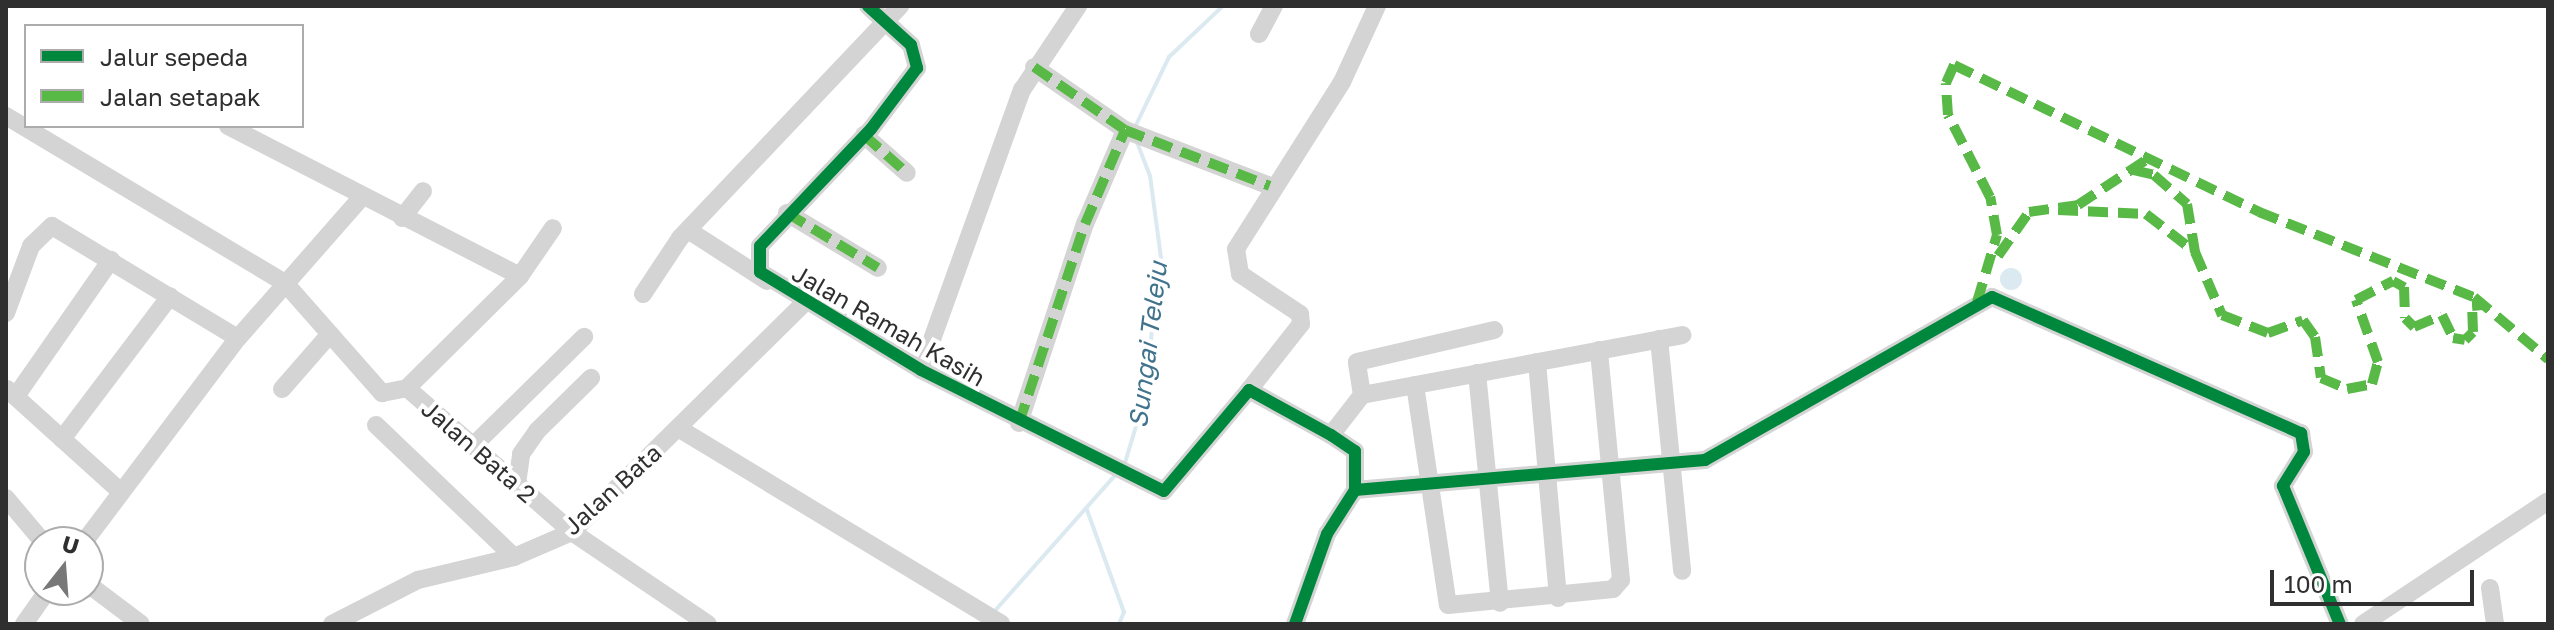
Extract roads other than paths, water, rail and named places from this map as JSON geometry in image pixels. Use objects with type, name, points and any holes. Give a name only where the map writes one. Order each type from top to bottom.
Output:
[{"type":"street","name":"Jalan Ramah Kasih","points":[[868,6],[893,12],[916,53],[917,68],[864,135],[787,213],[760,246],[767,281],[1019,423],[1137,481],[1170,491],[1249,390]]},
{"type":"street","points":[[921,370],[984,180],[1034,67],[1078,6]]},
{"type":"street","points":[[1259,34],[1274,6]]},
{"type":"street","points":[[1355,451],[1249,390],[1301,324],[1300,314],[1240,274],[1236,249],[1270,186],[1342,82],[1377,6]]},
{"type":"street","points":[[643,294],[651,273],[688,230],[893,12]]},
{"type":"street","points":[[1034,67],[1133,133],[1270,186]]},
{"type":"street","name":"Jalan Bata 2","points":[[6,116],[24,127]]},
{"type":"street","name":"Jalan Bata 2","points":[[26,128],[285,283],[382,393],[407,388],[572,532],[708,624]]},
{"type":"street","points":[[232,128],[361,198],[520,276]]},
{"type":"street","points":[[1019,423],[1085,224],[1133,133]]},
{"type":"street","points":[[864,135],[907,173]]},
{"type":"street","points":[[402,218],[423,191]]},
{"type":"street","points":[[96,526],[238,338],[361,198]]},
{"type":"street","points":[[787,213],[878,268]]},
{"type":"street","points":[[6,313],[45,227],[111,260],[238,338]]},
{"type":"street","points":[[407,388],[520,276],[553,228]]},
{"type":"street","points":[[688,230],[767,281]]},
{"type":"street","points":[[111,260],[11,392],[121,492]]},
{"type":"street","points":[[62,439],[170,296]]},
{"type":"street","points":[[1355,490],[1426,488],[1705,460],[1977,302],[2005,299],[2301,433],[2304,452],[2283,486],[2340,624]]},
{"type":"street","name":"Jalan Bata","points":[[332,624],[418,580],[514,557],[572,532],[804,303]]},
{"type":"street","points":[[1295,624],[1327,534],[1355,490],[1357,362],[1494,330]]},
{"type":"street","points":[[282,389],[303,356],[330,334]]},
{"type":"street","points":[[1331,435],[1357,402],[1415,385],[1682,335]]},
{"type":"street","points":[[473,446],[584,337]]},
{"type":"street","points":[[1659,339],[1682,571]]},
{"type":"street","points":[[1415,385],[1426,488],[1448,605],[1558,598],[1613,589],[1621,580],[1599,350]]},
{"type":"street","points":[[1537,362],[1558,598]]},
{"type":"street","points":[[1477,373],[1500,603]]},
{"type":"street","points":[[517,484],[521,454],[537,431],[591,378]]},
{"type":"street","points":[[376,425],[514,557]]},
{"type":"street","points":[[678,428],[1000,622]]},
{"type":"street","points":[[6,498],[30,526]]},
{"type":"street","points":[[2363,624],[2548,501]]},
{"type":"street","points":[[2490,588],[2495,624]]},
{"type":"street","points":[[104,596],[141,624]]},
{"type":"street","points":[[24,624],[37,606]]},
{"type":"waterway","name":"Sungai Teleju","points":[[1135,127],[1169,57],[1223,6]]},
{"type":"waterway","name":"Sungai Teleju","points":[[1124,466],[1143,403],[1161,258],[1150,176],[1136,139]]},
{"type":"waterway","name":"Sungai Teleju","points":[[992,614],[1118,472]]},
{"type":"waterway","name":"Sungai Teleju","points":[[1087,510],[1124,612],[1119,624]]}]
